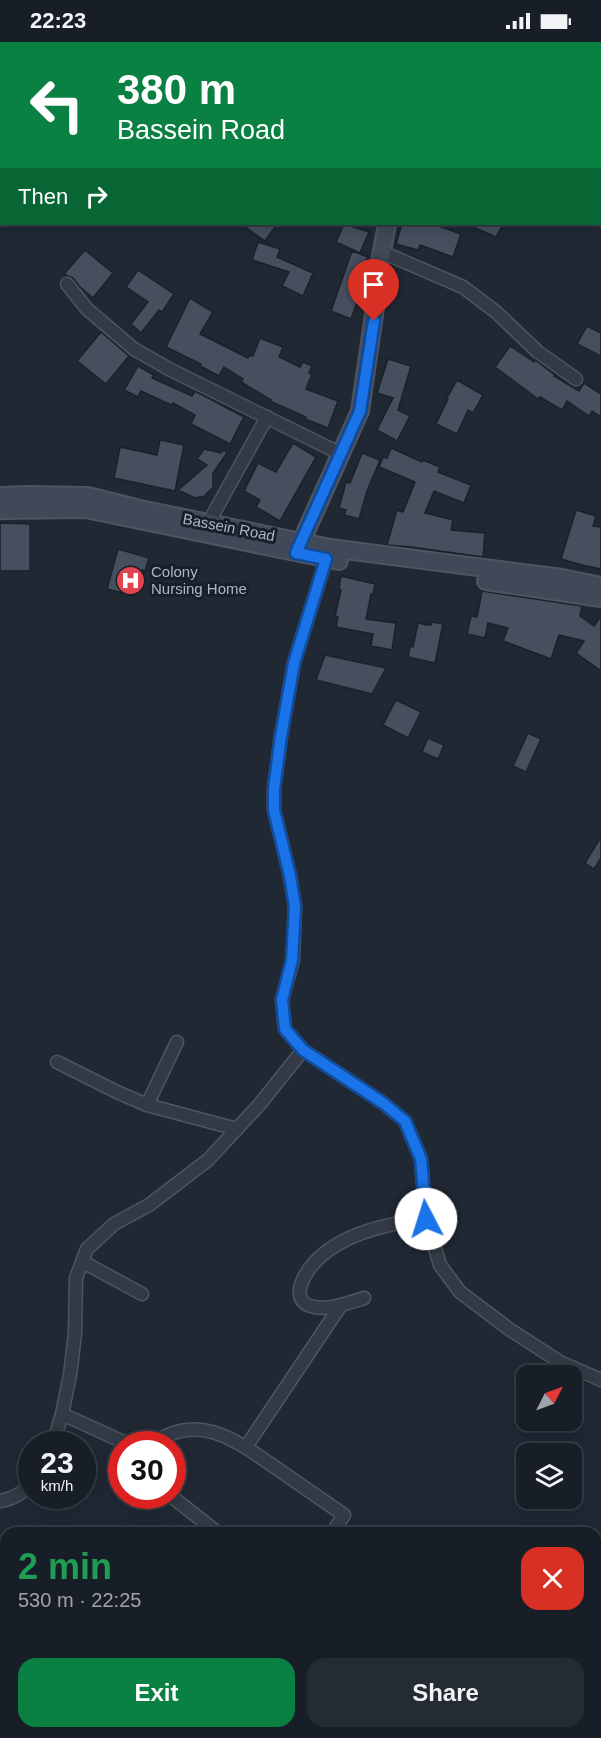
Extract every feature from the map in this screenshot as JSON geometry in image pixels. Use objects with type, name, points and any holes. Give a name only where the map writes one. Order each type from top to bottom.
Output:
[{"type":"main road","points":[[299,547],[360,411],[387,225]]},
{"type":"main road","name":"Bassein Road","points":[[0,496],[88,496],[205,528]]},
{"type":"main road","name":"Bassein Road","points":[[0,510],[86,509],[205,528],[328,554],[601,598]]},
{"type":"main road","name":"Bassein Road","points":[[328,554],[562,578],[601,586]]},
{"type":"street","points":[[382,252],[463,287],[496,312],[538,352],[576,379]]},
{"type":"street","points":[[67,284],[87,309],[134,349],[169,369],[341,454]]},
{"type":"street","points":[[205,528],[267,417]]},
{"type":"street","points":[[328,554],[294,663],[274,789],[274,810],[295,907],[292,960],[282,1000],[285,1029],[303,1050],[383,1103],[405,1121],[421,1159],[426,1219],[440,1265],[460,1292],[509,1329],[560,1362],[601,1380]]},
{"type":"street","points":[[147,1105],[177,1042]]},
{"type":"street","points":[[57,1431],[62,1414],[75,1334],[76,1278],[87,1249],[114,1224],[150,1205],[208,1160],[259,1105],[303,1050]]},
{"type":"street","points":[[57,1062],[147,1105],[237,1129]]},
{"type":"street","points":[[364,1298],[321,1308],[304,1301],[300,1294],[300,1286],[304,1274],[320,1256],[339,1243],[394,1222],[426,1219]]},
{"type":"street","points":[[83,1262],[142,1294]]},
{"type":"street","points":[[246,1447],[341,1305]]},
{"type":"street","points":[[62,1414],[108,1435]]},
{"type":"street","points":[[186,1431],[213,1432],[237,1441],[344,1515],[336,1527]]},
{"type":"street","points":[[0,1501],[18,1495]]},
{"type":"street","points":[[186,1508],[210,1527]]},
{"type":"building","points":[[242,225],[276,225],[265,241]]},
{"type":"building","points":[[344,225],[369,232],[360,253],[336,242]]},
{"type":"building","points":[[402,225],[436,225],[461,234],[453,257],[420,245],[418,250],[396,244]]},
{"type":"building","points":[[468,225],[502,225],[496,237]]},
{"type":"building","points":[[258,242],[280,249],[277,257],[313,273],[303,296],[282,286],[289,272],[252,260]]},
{"type":"building","points":[[85,250],[113,273],[93,298],[73,278],[64,274]]},
{"type":"building","points":[[352,251],[368,257],[355,292],[360,294],[351,319],[331,311]]},
{"type":"building","points":[[138,270],[174,294],[162,312],[159,310],[141,333],[131,324],[148,302],[126,287]]},
{"type":"building","points":[[190,298],[213,312],[200,334],[248,358],[250,355],[253,356],[260,338],[283,347],[279,357],[300,367],[303,362],[312,366],[309,373],[312,374],[306,389],[338,401],[328,428],[270,401],[241,382],[243,379],[224,367],[219,376],[200,366],[201,364],[166,347]]},
{"type":"building","points":[[587,326],[601,333],[601,356],[577,344]]},
{"type":"building","points":[[101,332],[129,356],[106,384],[77,361]]},
{"type":"building","points":[[510,346],[534,362],[535,360],[554,376],[579,391],[584,383],[601,394],[601,417],[592,411],[589,416],[567,401],[562,410],[540,397],[538,399],[495,367]]},
{"type":"building","points":[[388,359],[411,366],[398,410],[410,416],[397,441],[377,430],[393,398],[377,393]]},
{"type":"building","points":[[138,366],[154,375],[152,378],[192,396],[195,391],[244,417],[230,444],[191,424],[195,415],[173,403],[171,405],[141,391],[138,397],[124,390]]},
{"type":"building","points":[[457,380],[483,395],[473,413],[468,410],[457,434],[436,424]]},
{"type":"building","points":[[160,440],[184,445],[175,491],[114,478],[120,447],[157,455]]},
{"type":"building","points":[[293,443],[316,457],[280,521],[256,507],[260,500],[244,491],[258,463],[276,472]]},
{"type":"building","points":[[391,448],[422,462],[423,460],[440,467],[438,472],[471,485],[464,503],[434,491],[425,513],[453,520],[451,530],[485,533],[483,557],[387,545],[397,510],[403,512],[415,482],[379,467],[383,457],[387,458]]},
{"type":"building","points":[[204,449],[221,453],[224,450],[227,453],[213,473],[213,488],[205,496],[195,498],[178,490],[207,465],[197,459]]},
{"type":"building","points":[[362,453],[380,460],[367,491],[359,519],[344,515],[346,510],[339,508],[346,482],[350,483]]},
{"type":"building","points":[[576,510],[596,516],[593,526],[601,527],[601,569],[561,559]]},
{"type":"building","points":[[0,523],[30,524],[30,571],[0,571]]},
{"type":"building","points":[[118,549],[149,558],[145,571],[142,570],[135,596],[107,589]]},
{"type":"building","points":[[341,576],[375,584],[366,619],[396,623],[392,650],[371,646],[373,634],[336,627],[338,617],[335,616],[341,590],[339,589]]},
{"type":"building","points":[[482,591],[582,606],[580,616],[594,626],[601,616],[601,671],[576,653],[584,641],[559,635],[551,659],[503,641],[508,628],[488,623],[485,638],[467,634],[471,616],[477,617]]},
{"type":"building","points":[[432,622],[443,624],[435,663],[408,657],[410,646],[413,647],[418,623],[431,625]]},
{"type":"building","points":[[325,655],[386,668],[372,694],[316,680]]},
{"type":"building","points":[[396,700],[421,712],[408,738],[383,725]]},
{"type":"building","points":[[528,733],[541,739],[526,772],[513,766]]},
{"type":"building","points":[[428,738],[444,745],[438,759],[422,752]]},
{"type":"building","points":[[601,837],[601,858],[594,869],[585,863]]},
{"type":"place","name":"Colony Nursing Home","points":[[130,580]]},
{"type":"route","points":[[374,321],[360,411],[296,553],[326,559],[294,663],[274,789],[274,810],[295,907],[292,960],[282,1000],[285,1029],[303,1050],[383,1103],[405,1121],[421,1159],[426,1219]]}]
